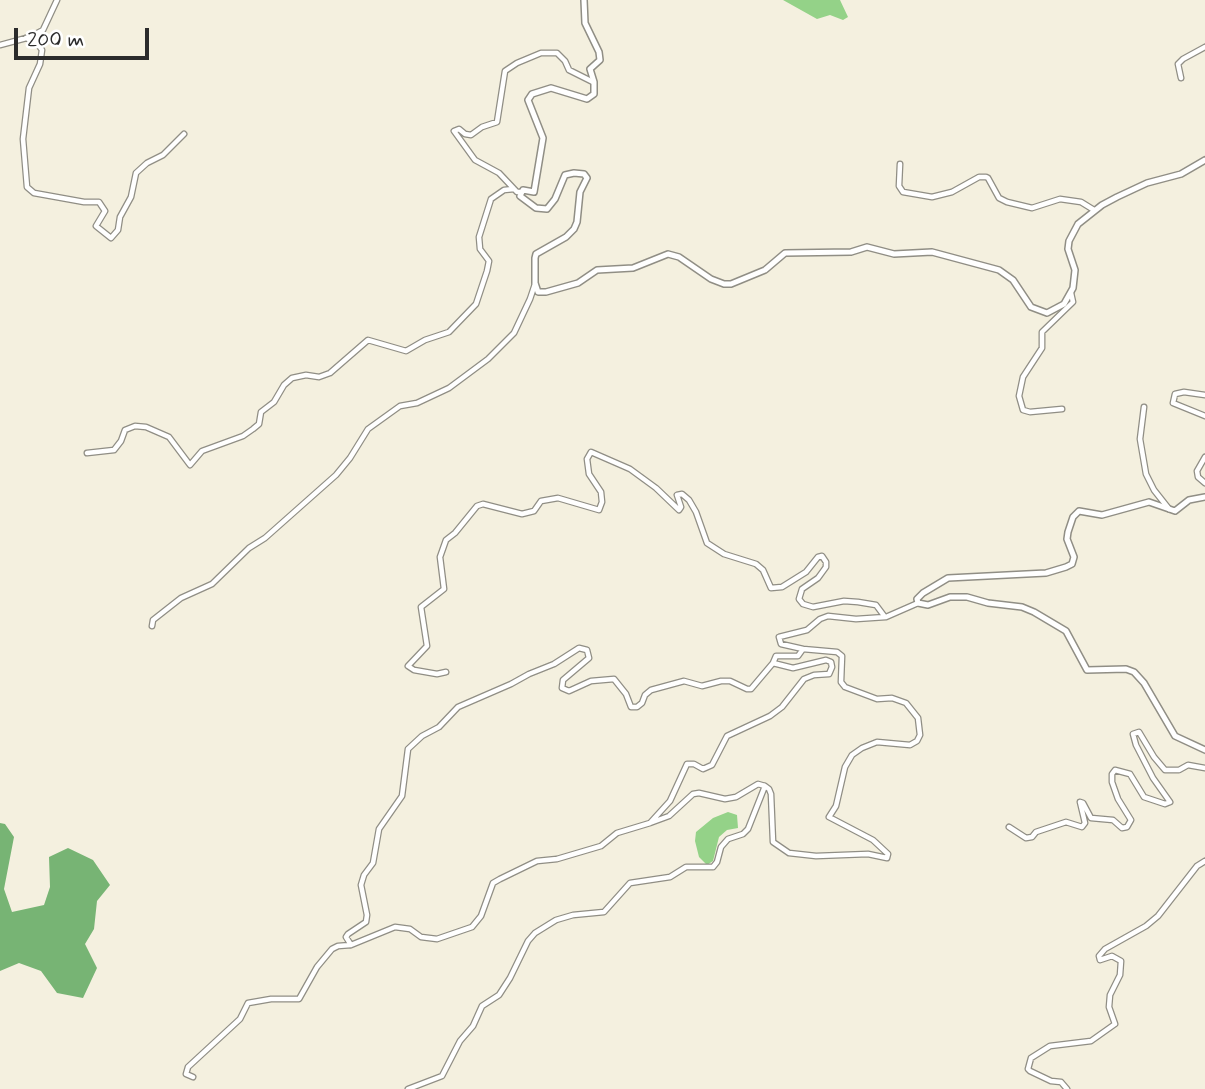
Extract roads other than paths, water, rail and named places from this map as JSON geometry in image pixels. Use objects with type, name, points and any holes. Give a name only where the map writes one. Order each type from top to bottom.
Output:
[{"type":"street","points":[[0,42],[26,38],[43,30],[57,0]]},
{"type":"street","points":[[584,0],[585,23],[600,60],[590,69],[594,82],[595,90],[591,98],[551,88],[538,90],[528,98],[544,138],[534,192],[514,189],[499,173],[485,163],[475,160],[454,131],[459,129],[471,135],[482,127],[497,122],[505,71],[541,53],[557,53],[569,70],[594,82]]},
{"type":"street","points":[[26,38],[37,43],[42,50],[40,64],[29,88],[23,139],[27,187],[33,193],[99,202],[105,211],[96,226],[111,238],[118,230],[120,217],[131,197],[136,173],[147,163],[163,155],[184,134]]},
{"type":"street","points":[[1181,78],[1178,64],[1205,47]]},
{"type":"street","points":[[1062,409],[1030,412],[1023,410],[1019,396],[1023,377],[1042,348],[1042,332],[1073,302],[1071,293],[1075,270],[1068,249],[1077,224],[1094,210],[1136,188],[1181,174],[1205,160]]},
{"type":"street","points":[[900,164],[899,186],[903,192],[932,197],[952,192],[979,177],[986,177],[999,198],[1007,202],[1032,208],[1060,199],[1081,202],[1094,210]]},
{"type":"street","points":[[152,626],[153,620],[181,598],[212,584],[249,548],[265,538],[336,475],[368,429],[400,406],[417,403],[449,388],[488,359],[514,333],[535,283],[536,254],[566,237],[574,229],[580,192],[587,178],[584,174],[565,175],[555,199],[547,209],[536,208],[520,196],[521,192]]},
{"type":"street","points":[[87,453],[114,450],[121,442],[125,430],[135,426],[146,427],[169,437],[190,465],[202,451],[243,436],[259,424],[261,412],[274,402],[284,385],[292,378],[306,375],[319,377],[330,373],[368,340],[406,351],[425,340],[449,332],[476,304],[489,261],[480,249],[479,237],[491,199],[504,190],[514,189]]},
{"type":"street","points":[[535,283],[537,291],[546,292],[578,283],[597,270],[633,268],[667,254],[680,257],[711,279],[731,284],[765,270],[785,253],[851,252],[867,247],[894,254],[932,252],[999,270],[1013,280],[1031,307],[1047,313],[1060,307],[1071,293]]},
{"type":"street","points":[[1205,395],[1184,392],[1175,394],[1173,403],[1205,415]]},
{"type":"street","points":[[1144,407],[1140,439],[1146,474],[1169,510]]},
{"type":"street","points":[[446,672],[437,674],[414,670],[408,666],[427,646],[421,607],[444,589],[440,557],[446,540],[477,506],[483,504],[522,514],[534,511],[541,500],[558,498],[599,510],[601,492],[589,474],[587,459],[591,452],[630,469],[679,509],[681,507],[677,495],[682,494],[696,512],[707,543],[724,554],[756,564],[763,570],[771,588],[782,587],[806,572],[821,556],[826,567],[818,579],[802,589],[799,599],[803,604],[813,607],[844,601],[858,602],[876,605],[886,617]]},
{"type":"street","points":[[1205,457],[1196,471],[1205,483]]},
{"type":"street","points":[[918,603],[917,599],[923,593],[947,578],[1037,574],[1072,564],[1074,557],[1067,539],[1073,517],[1079,511],[1102,514],[1149,502],[1177,511],[1189,500],[1205,498]]},
{"type":"street","points":[[193,1077],[186,1074],[188,1067],[240,1019],[248,1003],[271,999],[299,999],[323,957],[338,946],[351,945],[395,927],[410,929],[421,937],[437,939],[471,927],[481,916],[494,883],[500,879],[537,860],[557,859],[601,846],[617,833],[669,816],[694,794],[725,799],[736,797],[758,784],[765,786],[771,794],[772,842],[789,853],[816,856],[868,854],[887,858],[888,854],[873,840],[829,817],[836,806],[845,767],[852,755],[877,742],[910,745],[917,741],[920,735],[918,718],[906,703],[892,698],[877,699],[845,687],[841,682],[842,656],[837,652],[781,645],[779,637],[807,630],[828,616],[856,619],[886,617],[918,603],[934,605],[950,597],[967,597],[988,603],[1022,607],[1066,631],[1087,670],[1126,669],[1134,672],[1144,683],[1175,736],[1205,751]]},
{"type":"street","points":[[351,945],[346,937],[366,922],[361,884],[373,863],[379,829],[402,796],[408,749],[422,736],[439,727],[458,707],[547,668],[579,648],[587,650],[589,658],[563,680],[562,688],[569,691],[591,681],[614,679],[621,686],[631,707],[637,707],[651,690],[684,681],[702,686],[730,681],[751,689],[776,656],[798,656],[803,649]]},
{"type":"street","points":[[650,823],[670,802],[687,764],[703,769],[712,765],[727,736],[770,716],[804,679],[829,674],[832,667],[831,662],[826,660],[793,668],[773,663]]},
{"type":"street","points":[[1009,827],[1026,838],[1066,822],[1082,827],[1085,823],[1080,802],[1091,818],[1113,820],[1122,828],[1127,827],[1131,820],[1118,799],[1112,782],[1115,770],[1130,774],[1144,797],[1164,804],[1170,802],[1153,778],[1133,734],[1139,732],[1165,770],[1179,770],[1188,765],[1205,768]]},
{"type":"street","points":[[408,1089],[442,1076],[460,1041],[473,1026],[482,1006],[499,995],[528,941],[536,933],[556,920],[573,915],[604,912],[630,883],[670,877],[686,867],[713,867],[721,847],[728,839],[743,834],[748,828],[765,786]]},
{"type":"street","points":[[1067,1089],[1061,1082],[1051,1081],[1030,1072],[1028,1069],[1031,1058],[1049,1046],[1091,1041],[1115,1024],[1109,1007],[1120,975],[1121,961],[1112,956],[1100,960],[1099,956],[1105,949],[1146,926],[1158,916],[1197,866],[1205,861]]}]
